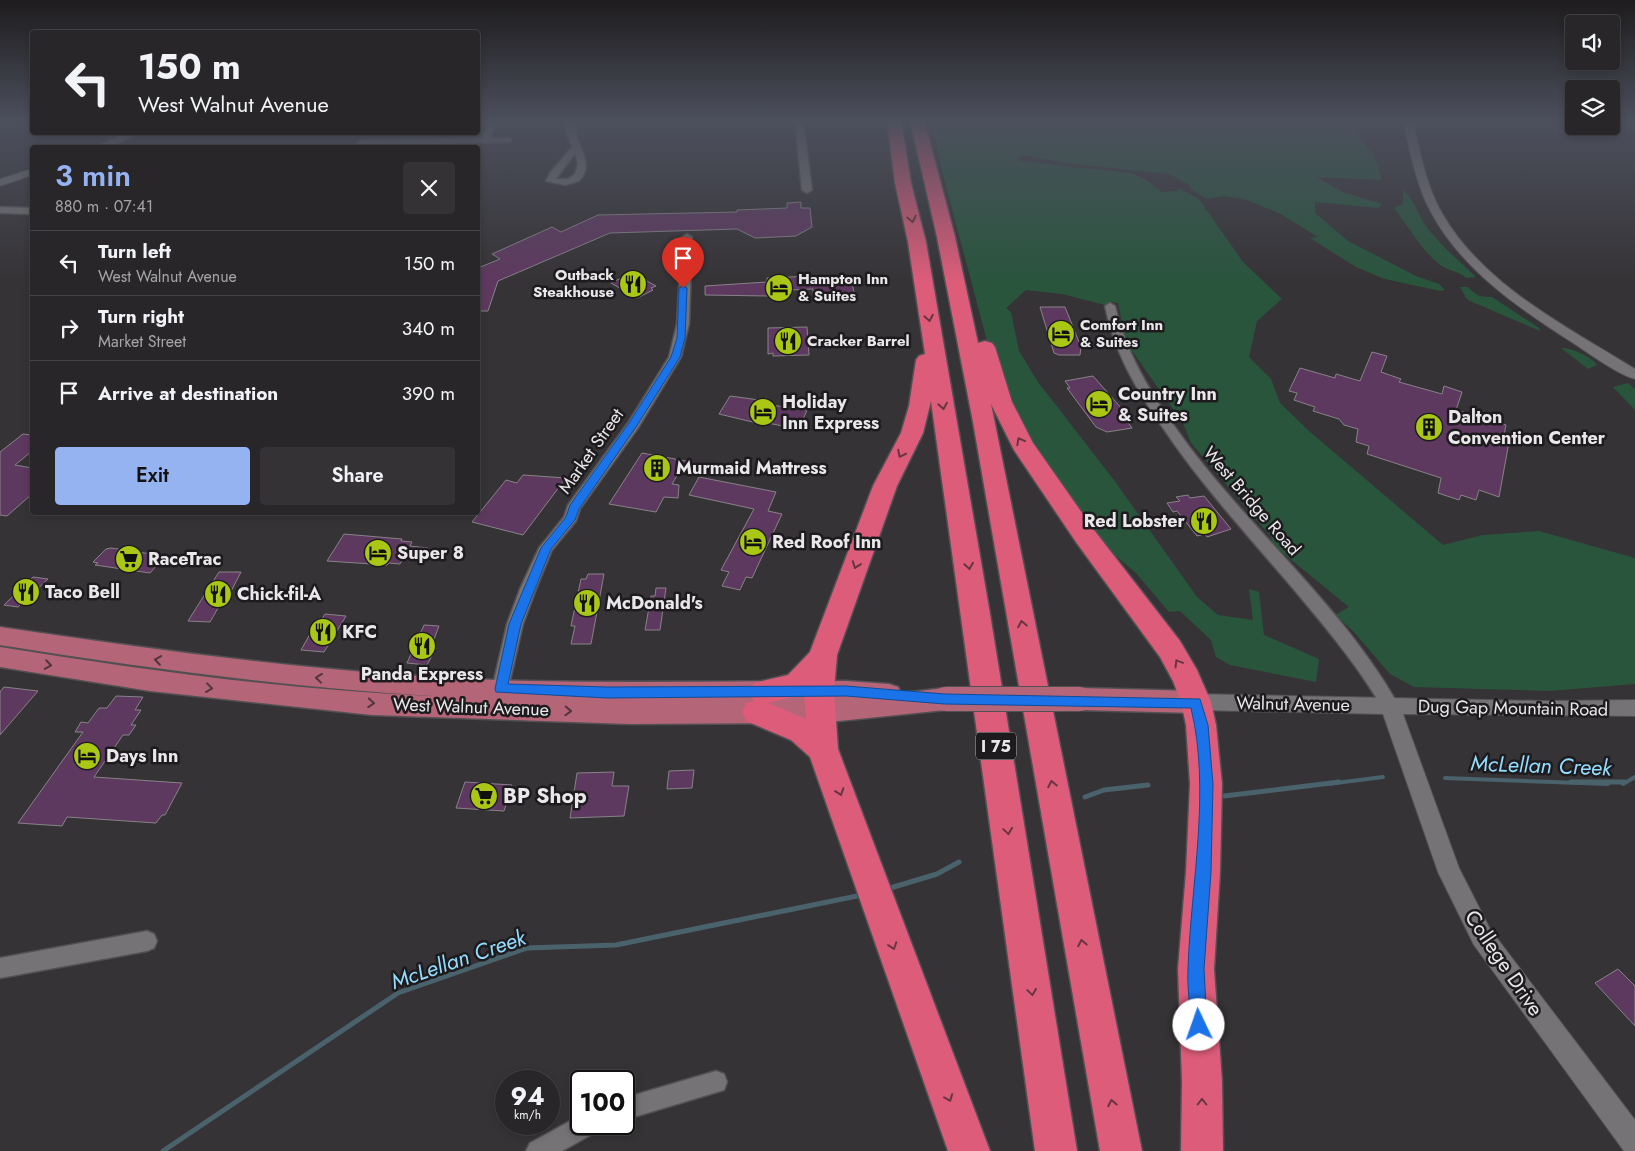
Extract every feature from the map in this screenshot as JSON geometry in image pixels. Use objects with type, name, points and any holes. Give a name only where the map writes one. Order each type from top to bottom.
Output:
[{"type":"highway","name":"I 75","points":[[904,174],[933,340],[976,614],[1056,1151]]},
{"type":"highway","name":"I 75","points":[[930,174],[946,237],[986,432],[1122,1151]]},
{"type":"highway","points":[[946,237],[968,289],[1001,402],[1022,445],[1085,536],[1170,648],[1187,678],[1196,702],[1202,725],[1206,784],[1203,872],[1196,969],[1202,1081],[1202,1151]]},
{"type":"highway","points":[[933,340],[926,358],[920,406],[912,433],[885,486],[824,655],[819,701],[824,749],[922,1026],[969,1151]]},
{"type":"highway","points":[[761,702],[804,681],[824,655]]},
{"type":"highway","points":[[761,702],[824,749]]},
{"type":"main road","name":"West Walnut Avenue","points":[[0,636],[121,665],[289,697],[372,704],[498,699],[629,713],[761,702],[1080,699],[1196,702]]},
{"type":"main road","name":"West Walnut Avenue","points":[[0,657],[121,665]]},
{"type":"street","points":[[0,183],[27,174]]},
{"type":"street","points":[[805,174],[807,190]]},
{"type":"street","points":[[1424,174],[1433,204],[1449,232],[1468,255],[1498,282],[1547,320],[1635,375]]},
{"type":"street","points":[[0,210],[30,211]]},
{"type":"street","name":"Market Street","points":[[498,699],[515,624],[546,548],[571,518],[573,508],[633,425],[675,357],[683,321],[682,305],[687,237]]},
{"type":"street","name":"West Bridge Road","points":[[1110,306],[1119,345],[1126,360],[1173,435],[1203,474],[1363,662],[1390,706]]},
{"type":"street","name":"Walnut Avenue","points":[[1196,702],[1390,706]]},
{"type":"street","name":"Dug Gap Mountain Road","points":[[1390,706],[1635,708]]},
{"type":"street","name":"College Drive","points":[[1390,706],[1449,872],[1482,937],[1635,1143]]},
{"type":"street","points":[[0,968],[147,941]]},
{"type":"street","points":[[635,1106],[716,1082]]},
{"type":"street","points":[[538,1151],[570,1134]]},
{"type":"green space","points":[[943,174],[1133,174],[1148,181],[1162,192],[1178,191],[1179,188],[1199,199],[1243,262],[1282,299],[1257,321],[1249,357],[1271,379],[1280,403],[1309,431],[1443,545],[1483,535],[1539,531],[1635,558],[1635,684],[1550,691],[1414,687],[1390,674],[1353,631],[1335,615],[1349,607],[1273,545],[1271,537],[1191,443],[1183,423],[1132,351],[1134,345],[1125,337],[1118,303],[1111,302],[1105,305],[1062,294],[1026,290],[1006,308],[1011,312],[1019,351],[1038,382],[1114,480],[1197,597],[1218,615],[1253,620],[1249,589],[1259,592],[1264,635],[1319,659],[1316,682],[1230,665],[1216,657],[1211,640],[1180,611],[1169,612],[1136,573],[1103,545],[1047,476],[996,375]]},
{"type":"green space","points":[[1166,174],[1380,174],[1382,180],[1316,177],[1343,192],[1382,204],[1379,208],[1315,202],[1315,213],[1348,241],[1416,276],[1439,284],[1445,290],[1440,291],[1385,279],[1356,267],[1310,238],[1318,237],[1279,213],[1244,199],[1224,196],[1207,199],[1192,190],[1188,184]]},
{"type":"green space","points":[[1403,190],[1407,193],[1428,229],[1476,277],[1467,278],[1446,268],[1426,251],[1394,208],[1403,204]]},
{"type":"green space","points":[[1460,287],[1468,287],[1479,295],[1492,297],[1539,328],[1540,331],[1470,301],[1466,298]]},
{"type":"green space","points":[[1561,348],[1580,353],[1597,365],[1588,369]]},
{"type":"green space","points":[[1628,383],[1635,389],[1635,410],[1613,387]]},
{"type":"building","points":[[801,202],[801,208],[810,208],[812,227],[796,236],[755,238],[737,229],[610,233],[498,281],[488,311],[480,311],[480,267],[500,259],[492,254],[552,227],[561,232],[598,215],[737,212],[737,210],[787,208],[787,203]]},
{"type":"building","name":"Outback Steakhouse","points":[[632,273],[656,286],[651,288],[653,290],[637,298],[611,283]]},
{"type":"building","name":"Hampton Inn & Suites","points":[[812,276],[813,281],[852,280],[854,293],[813,294],[813,289],[769,291],[769,296],[705,295],[705,286],[767,282],[767,278]]},
{"type":"building","name":"Comfort Inn & Suites","points":[[1040,307],[1065,307],[1081,347],[1080,355],[1059,355],[1054,353]]},
{"type":"building","name":"Cracker Barrel","points":[[807,327],[809,355],[773,356],[773,353],[768,354],[768,328]]},
{"type":"building","name":"Dalton Convention Center","points":[[1372,352],[1387,356],[1381,372],[1401,379],[1399,382],[1442,394],[1444,386],[1462,392],[1456,410],[1506,425],[1503,440],[1509,442],[1499,497],[1479,490],[1476,500],[1461,495],[1459,500],[1438,493],[1441,478],[1367,454],[1369,446],[1356,442],[1358,429],[1344,425],[1339,419],[1313,411],[1315,407],[1294,400],[1297,393],[1289,391],[1300,368],[1335,378],[1336,374],[1360,381]]},
{"type":"building","name":"Country Inn & Suites","points":[[1093,376],[1122,409],[1119,410],[1132,428],[1107,432],[1096,427],[1067,388],[1070,388],[1065,381]]},
{"type":"building","name":"Holiday Inn Express","points":[[730,396],[772,402],[771,405],[807,410],[799,429],[762,422],[761,424],[719,414]]},
{"type":"building","points":[[23,434],[30,435],[30,453],[15,465],[30,468],[30,496],[7,516],[0,515],[0,452]]},
{"type":"building","points":[[642,453],[686,461],[672,484],[679,485],[678,498],[664,497],[656,512],[609,504]]},
{"type":"building","points":[[523,475],[566,478],[523,535],[472,522],[478,515],[480,515],[480,512],[506,480],[517,483]]},
{"type":"building","name":"Red Roof Inn","points":[[699,477],[776,492],[768,511],[782,514],[752,578],[746,577],[740,590],[722,586],[729,572],[721,570],[754,509],[689,495]]},
{"type":"building","name":"Red Lobster","points":[[1188,495],[1190,498],[1204,496],[1231,529],[1207,537],[1205,534],[1197,536],[1177,511],[1173,512],[1167,503],[1180,501],[1176,497]]},
{"type":"building","name":"Super 8","points":[[344,534],[402,539],[401,541],[412,542],[410,546],[428,548],[420,560],[403,559],[400,564],[389,563],[387,565],[327,561]]},
{"type":"building","name":"RaceTrac","points":[[111,548],[165,556],[150,573],[95,565],[98,563],[93,562],[106,549]]},
{"type":"building","name":"Chick-fil-A","points":[[219,572],[241,572],[226,601],[222,601],[210,622],[188,621]]},
{"type":"building","name":"McDonald's","points":[[588,574],[604,574],[591,644],[571,644],[575,626],[571,626],[581,579],[586,579]]},
{"type":"building","name":"Taco Bell","points":[[33,577],[48,579],[18,607],[4,605]]},
{"type":"building","points":[[656,588],[666,588],[660,630],[645,630],[651,596],[655,596]]},
{"type":"building","name":"KFC","points":[[325,614],[346,616],[324,652],[301,650],[314,627],[317,627]]},
{"type":"building","name":"Panda Express","points":[[424,625],[439,626],[431,647],[436,648],[427,665],[407,663]]},
{"type":"building","points":[[4,687],[38,691],[0,735],[0,692]]},
{"type":"building","name":"Days Inn","points":[[116,696],[143,697],[135,710],[141,710],[131,725],[136,725],[129,735],[123,735],[94,777],[182,783],[165,815],[162,815],[156,823],[67,817],[62,826],[18,823],[83,732],[75,732],[81,722],[88,723],[99,708],[107,708]]},
{"type":"building","points":[[694,770],[692,788],[667,789],[669,771]]},
{"type":"building","points":[[614,772],[612,786],[629,786],[624,816],[570,818],[577,773]]},
{"type":"building","name":"BP Shop","points":[[465,782],[512,785],[504,811],[456,808]]},
{"type":"building","points":[[1618,969],[1635,986],[1635,1026],[1595,983]]},
{"type":"waterway","name":"McLellan Creek","points":[[1328,784],[1383,777]]},
{"type":"waterway","name":"McLellan Creek","points":[[1623,784],[1635,777]]},
{"type":"waterway","name":"McLellan Creek","points":[[1445,778],[1608,784]]},
{"type":"waterway","name":"McLellan Creek","points":[[1224,796],[1339,782]]},
{"type":"waterway","name":"McLellan Creek","points":[[1571,782],[1625,782]]},
{"type":"waterway","name":"McLellan Creek","points":[[1085,797],[1104,790],[1148,785]]},
{"type":"waterway","name":"McLellan Creek","points":[[887,889],[937,874],[959,862]]},
{"type":"waterway","name":"McLellan Creek","points":[[163,1151],[398,993],[527,948],[616,945],[862,895]]},
{"type":"place","name":"Outback Steakhouse","points":[[633,284]]},
{"type":"place","name":"Hampton Inn & Suites","points":[[779,288]]},
{"type":"place","name":"Comfort Inn & Suites","points":[[1061,334]]},
{"type":"place","name":"Cracker Barrel","points":[[788,341]]},
{"type":"place","name":"Country Inn & Suites","points":[[1099,404]]},
{"type":"place","name":"Holiday Inn Express","points":[[763,412]]},
{"type":"place","name":"Dalton Convention Center","points":[[1429,427]]},
{"type":"place","name":"Murmaid Mattress","points":[[657,468]]},
{"type":"place","name":"Red Lobster","points":[[1204,521]]},
{"type":"place","name":"Red Roof Inn","points":[[753,542]]},
{"type":"place","name":"Super 8","points":[[378,553]]},
{"type":"place","name":"RaceTrac","points":[[129,559]]},
{"type":"place","name":"Taco Bell","points":[[26,592]]},
{"type":"place","name":"Chick-fil-A","points":[[218,594]]},
{"type":"place","name":"McDonald's","points":[[587,603]]},
{"type":"place","name":"KFC","points":[[323,632]]},
{"type":"place","name":"Panda Express","points":[[422,646]]},
{"type":"place","name":"Days Inn","points":[[87,756]]},
{"type":"place","name":"BP Shop","points":[[484,796]]},
{"type":"route","points":[[683,288],[683,321],[681,338],[675,357],[633,425],[573,508],[571,518],[546,548],[515,624],[501,689],[607,692],[846,691],[945,699],[1080,699],[1196,702],[1202,725],[1206,784],[1203,872],[1196,969],[1199,1025]]}]
